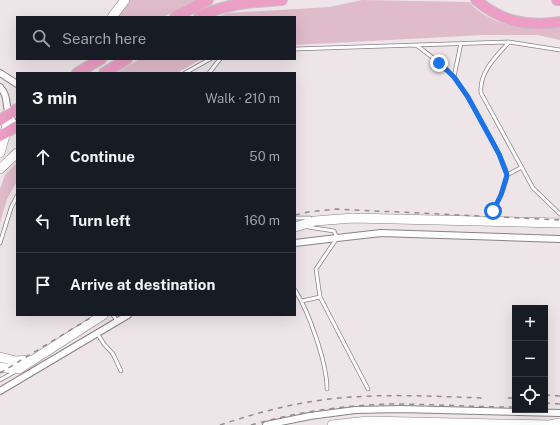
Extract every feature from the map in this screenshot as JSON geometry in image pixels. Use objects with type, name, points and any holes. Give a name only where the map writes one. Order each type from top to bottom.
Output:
[{"type":"main road","points":[[177,16],[208,0]]},
{"type":"main road","points":[[201,16],[228,6],[282,0]]},
{"type":"main road","points":[[476,0],[487,9],[508,20],[530,25],[545,25],[560,22]]},
{"type":"main road","points":[[80,72],[86,60]]},
{"type":"main road","points":[[80,72],[99,60]]},
{"type":"main road","points":[[105,72],[123,60]]},
{"type":"main road","points":[[3,134],[16,127]]},
{"type":"street","points":[[113,16],[125,0]]},
{"type":"street","points":[[228,6],[238,0]]},
{"type":"street","points":[[0,73],[16,83]]},
{"type":"street","points":[[0,87],[4,91],[6,98],[6,115],[0,153]]},
{"type":"street","points":[[6,115],[16,125]]},
{"type":"street","points":[[0,169],[16,153]]},
{"type":"street","points":[[296,224],[338,218],[560,223]]},
{"type":"street","points":[[296,243],[382,234],[560,239]]},
{"type":"street","points":[[0,367],[19,370],[101,316]]},
{"type":"street","points":[[0,391],[126,316]]},
{"type":"street","points":[[0,357],[16,361],[33,360]]},
{"type":"street","points":[[266,425],[310,416],[355,410],[400,409],[560,412]]},
{"type":"street","points":[[332,425],[368,421],[560,423]]},
{"type":"lane","points":[[509,42],[494,58],[484,75],[480,84],[481,94],[533,188],[560,214]]},
{"type":"lane","points":[[296,49],[509,42],[560,50]]},
{"type":"lane","points":[[454,77],[461,43]]},
{"type":"lane","points":[[416,45],[454,77],[468,97],[499,154],[507,175],[501,195],[488,222]]},
{"type":"lane","points":[[187,72],[208,60]]},
{"type":"lane","points":[[210,72],[219,60]]},
{"type":"lane","points":[[507,175],[522,167]]},
{"type":"lane","points":[[0,243],[11,208],[16,198]]},
{"type":"lane","points":[[296,224],[334,231],[337,238],[316,269],[320,297],[368,389]]},
{"type":"lane","points":[[296,292],[302,301],[321,352],[327,381],[327,389]]},
{"type":"lane","points":[[302,301],[320,297]]},
{"type":"lane","points":[[114,316],[117,321]]},
{"type":"lane","points":[[97,333],[113,354],[121,371]]},
{"type":"lane","points":[[0,380],[19,370]]},
{"type":"shaded area","points":[[129,0],[196,0],[165,16],[117,16]]},
{"type":"shaded area","points":[[362,0],[469,2],[490,18],[515,27],[546,29],[560,27],[560,40],[538,35],[483,35],[296,45],[296,16],[221,16],[226,13],[330,7]]},
{"type":"shaded area","points":[[138,60],[199,60],[179,72],[118,72]]},
{"type":"shaded area","points":[[16,163],[16,183],[7,199],[0,223],[0,189],[5,175]]},
{"type":"railway","points":[[296,215],[336,209],[560,220]]},
{"type":"railway","points":[[0,373],[93,316]]},
{"type":"railway","points":[[548,395],[560,396]]},
{"type":"railway","points":[[220,425],[251,415],[303,403],[348,397],[438,396],[483,398]]},
{"type":"railway","points":[[548,403],[560,404]]},
{"type":"railway","points":[[251,425],[303,413],[374,405],[407,404],[512,407]]},
{"type":"route","points":[[439,63],[454,77],[468,97],[499,154],[507,175],[501,195],[493,211]]}]
